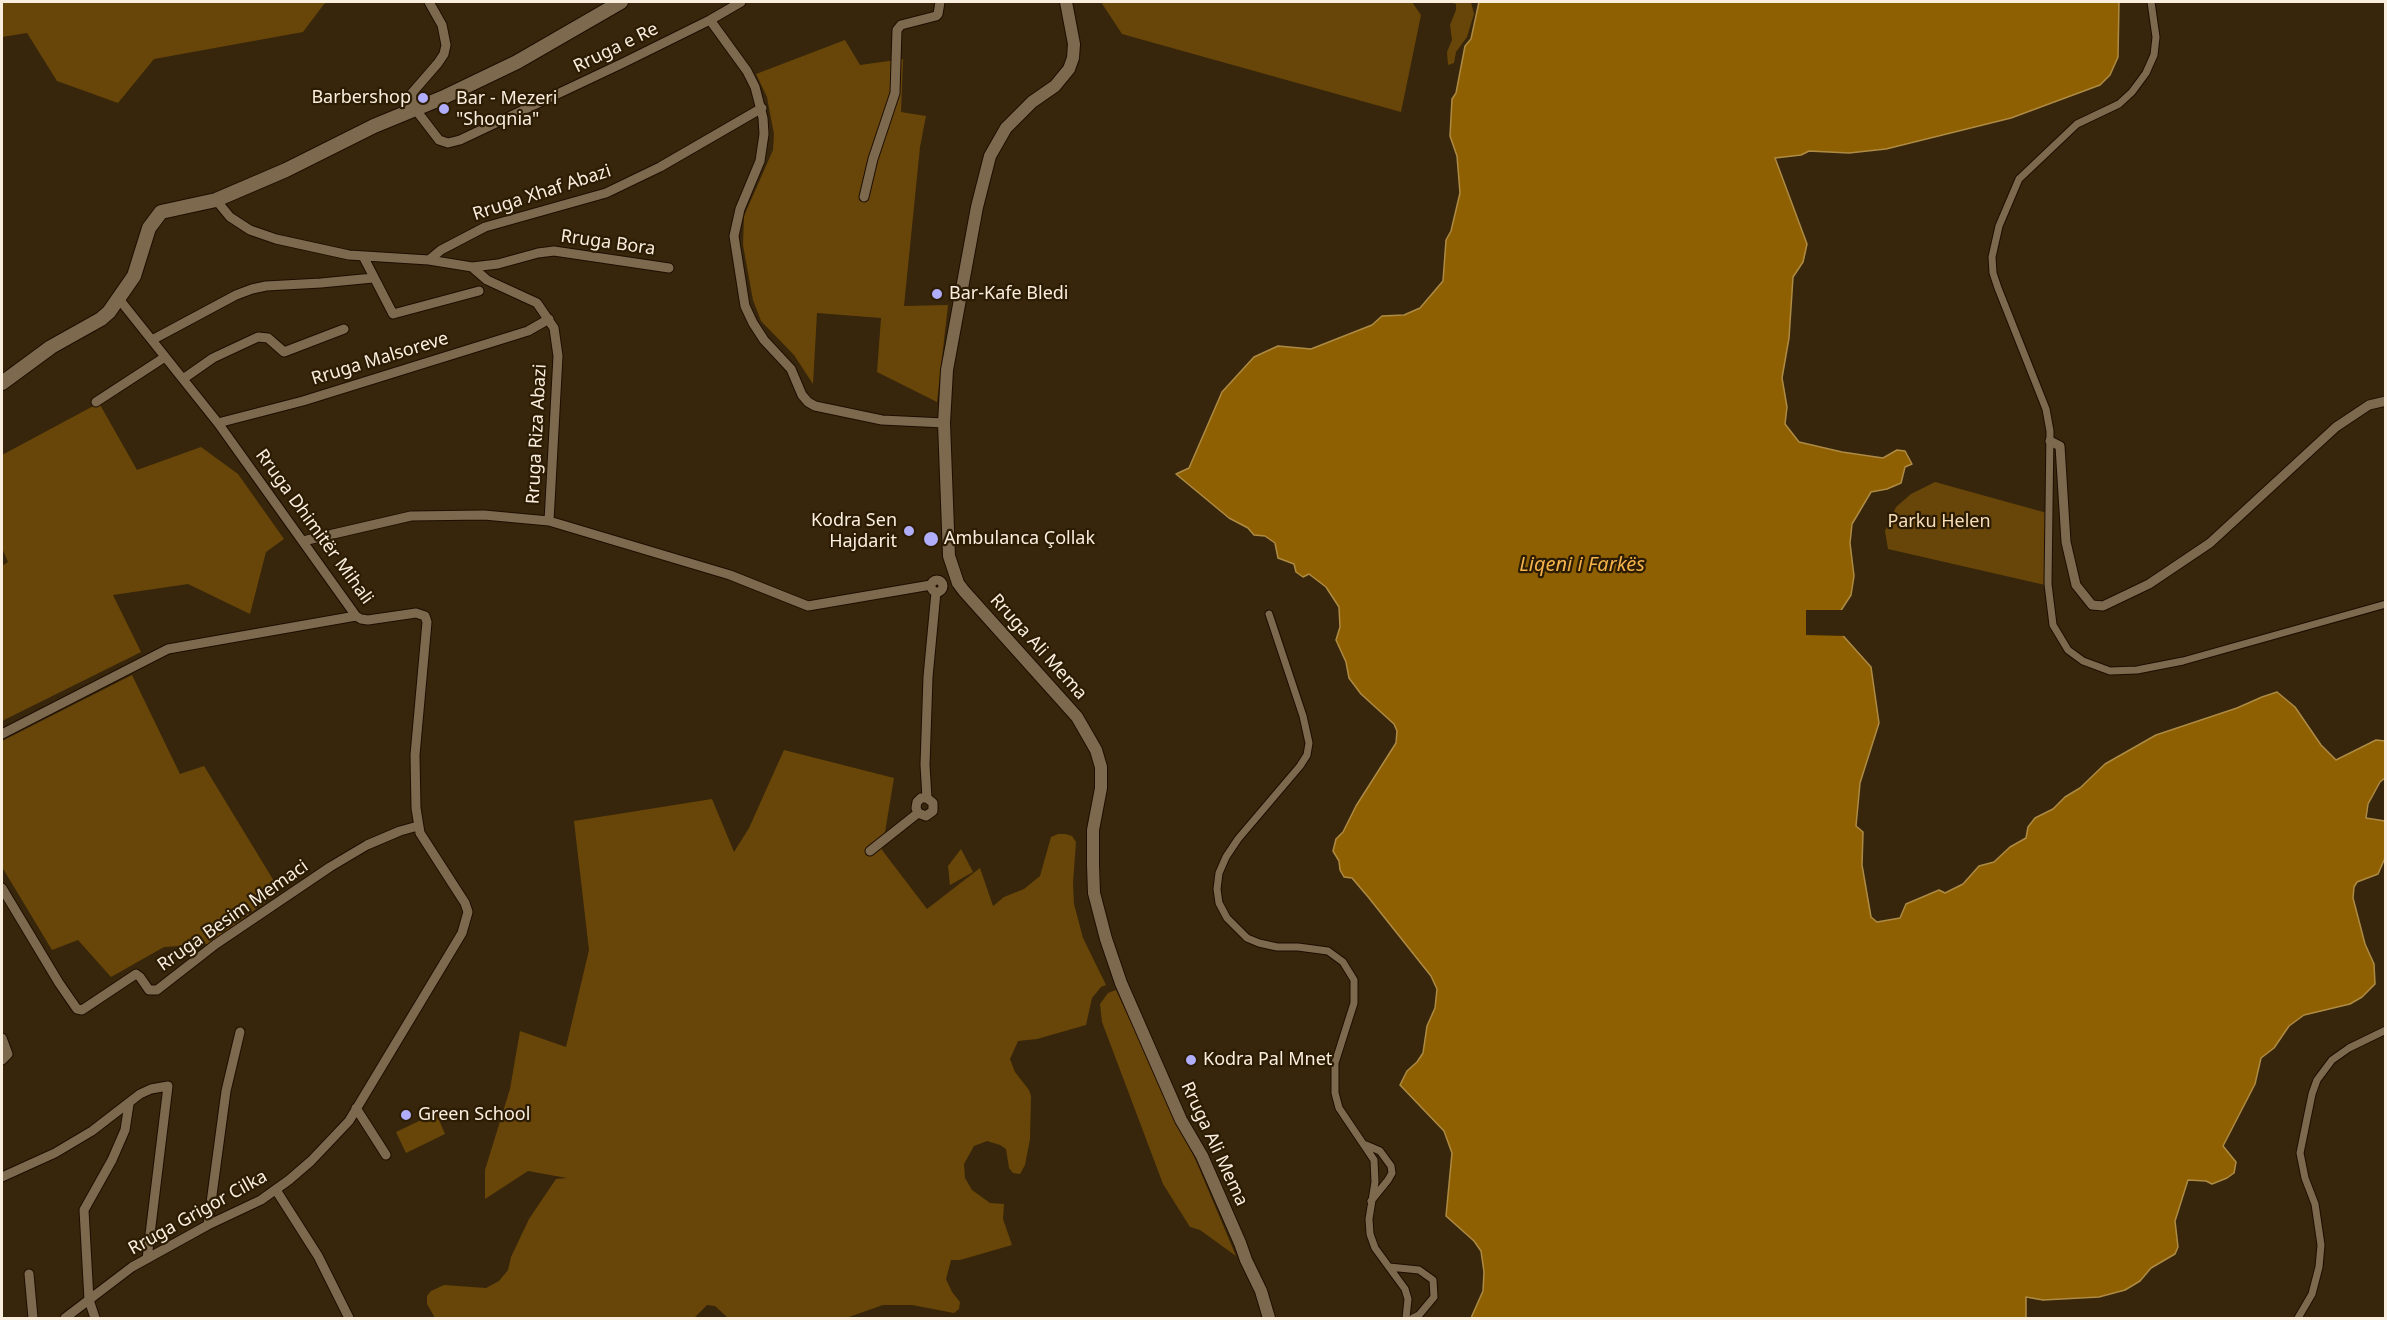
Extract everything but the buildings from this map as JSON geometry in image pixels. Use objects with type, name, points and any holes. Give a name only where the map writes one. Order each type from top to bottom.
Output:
[{"type":"main road","points":[[2,383],[51,347],[101,320],[119,299],[134,276],[149,228],[161,212],[216,200],[235,187],[286,170],[374,126],[416,110],[518,62],[621,2]]},
{"type":"street","points":[[416,110],[412,93],[438,63],[444,54],[446,45],[442,25],[429,2]]},
{"type":"street","name":"Rruga e Re","points":[[416,110],[439,140],[448,143],[460,140],[710,20],[741,2]]},
{"type":"street","points":[[864,197],[873,159],[895,93],[897,30],[901,25],[936,16],[940,2]]},
{"type":"street","name":"Rruga Ali Mema","points":[[1066,2],[1074,44],[1069,69],[1055,86],[1032,102],[1006,129],[990,156],[986,170],[947,370],[944,423],[949,556],[955,575],[964,591],[1077,717],[1096,750],[1101,767],[1101,788],[1093,830],[1094,893],[1106,939],[1149,1047],[1181,1120],[1202,1156],[1269,1318]]},
{"type":"street","points":[[2151,2],[2156,37],[2154,55],[2146,73],[2119,104],[2077,124],[2019,180],[1995,241],[1992,257],[1993,273],[2046,409],[2050,441],[2049,604],[2053,624],[2068,650],[2083,661],[2110,671],[2137,670],[2183,661],[2385,604]]},
{"type":"street","points":[[710,20],[747,71],[762,108],[764,134],[762,155],[740,209],[734,236],[745,306],[753,323],[764,340],[791,369],[802,395],[815,406],[882,420],[944,423]]},
{"type":"street","name":"Rruga Xhaf Abazi","points":[[429,260],[441,250],[485,227],[606,194],[660,167],[762,108]]},
{"type":"street","points":[[216,200],[230,217],[250,230],[314,249],[363,256],[429,260],[472,267],[487,280],[537,303],[549,319]]},
{"type":"street","name":"Rruga Bora","points":[[472,267],[498,264],[554,251],[669,268]]},
{"type":"street","points":[[363,256],[393,314],[479,291]]},
{"type":"street","points":[[152,340],[236,295],[252,289],[373,278]]},
{"type":"street","name":"Rruga Dhimitër Mihali","points":[[119,299],[218,423],[356,616],[361,620],[368,620],[420,613],[427,619],[415,755],[418,826],[424,841],[465,903],[468,912]]},
{"type":"street","name":"Rruga Malsoreve","points":[[218,423],[303,400],[528,331],[549,319]]},
{"type":"street","name":"Rruga Riza Abazi","points":[[549,319],[556,336],[558,356],[549,521],[730,575],[808,606],[933,589]]},
{"type":"street","points":[[183,379],[213,358],[258,337],[268,338],[284,352],[344,329]]},
{"type":"street","points":[[96,402],[165,357]]},
{"type":"street","points":[[2050,441],[2060,446],[2067,543],[2076,585],[2092,605],[2103,606],[2149,584],[2210,543],[2336,428],[2369,405],[2385,401]]},
{"type":"street","points":[[303,541],[411,516],[484,515],[549,521]]},
{"type":"street","points":[[927,798],[925,765],[933,589],[942,590],[942,583],[955,575]]},
{"type":"street","points":[[1269,614],[1303,716],[1309,743],[1300,766],[1238,839],[1226,857],[1219,873],[1217,889],[1219,903],[1227,918],[1236,928],[1258,944],[1328,951],[1343,962],[1354,980],[1354,1003],[1335,1063],[1334,1079],[1339,1107],[1374,1160],[1375,1182],[1371,1201],[1370,1234],[1375,1248],[1405,1289],[1408,1299],[1406,1318]]},
{"type":"street","points":[[2,734],[168,649],[356,616]]},
{"type":"street","points":[[921,798],[927,798],[933,803],[933,811],[926,816],[918,813],[917,802],[921,798]]},
{"type":"street","points":[[870,851],[918,813]]},
{"type":"street","name":"Rruga Besim Memaci","points":[[2,888],[59,983],[77,1009],[82,1010],[136,974],[149,990],[157,990],[216,944],[330,867],[367,844],[418,826]]},
{"type":"street","name":"Rruga Grigor Cilka","points":[[65,1318],[132,1267],[276,1190],[311,1161],[349,1121],[462,933],[468,912]]},
{"type":"street","points":[[2298,1318],[2312,1294],[2319,1266],[2321,1245],[2315,1204],[2305,1178],[2301,1152],[2312,1094],[2317,1080],[2332,1060],[2349,1048],[2385,1030]]},
{"type":"street","points":[[208,1225],[226,1091],[240,1032]]},
{"type":"street","points":[[2,1038],[8,1054],[2,1060]]},
{"type":"street","points":[[2,1177],[55,1153],[129,1104],[140,1094],[167,1085],[169,1087],[147,1259]]},
{"type":"street","points":[[94,1318],[89,1300],[84,1210],[116,1150],[128,1117],[129,1104]]},
{"type":"street","points":[[356,1108],[386,1155]]},
{"type":"street","points":[[1366,1145],[1380,1150],[1391,1166],[1392,1173],[1371,1201]]},
{"type":"street","points":[[276,1190],[318,1256],[349,1318]]},
{"type":"street","points":[[1389,1268],[1419,1270],[1433,1280],[1434,1297],[1424,1310],[1413,1318]]},
{"type":"street","points":[[29,1274],[33,1318]]},
{"type":"street","points":[[1260,1318],[1265,1305]]},
{"type":"green space","points":[[2,2],[329,2],[324,4],[303,32],[154,59],[118,103],[57,81],[27,33],[2,37]]},
{"type":"green space","points":[[1101,2],[1412,2],[1421,15],[1401,112],[1122,34]]},
{"type":"green space","points":[[1450,2],[1471,2],[1474,14],[1467,37],[1456,52],[1454,63],[1448,65],[1447,52],[1452,40],[1450,25],[1456,10],[1456,4]]},
{"type":"green space","points":[[845,40],[860,65],[903,59],[901,112],[926,116],[920,147],[904,306],[948,305],[937,402],[877,372],[881,318],[817,313],[813,384],[794,355],[761,321],[753,300],[743,245],[744,216],[773,150],[774,134],[767,97],[756,74]]},
{"type":"green space","points":[[99,403],[137,470],[201,447],[238,474],[284,539],[266,552],[250,614],[188,584],[113,595],[141,652],[2,721],[2,566],[8,562],[2,548],[2,455]]},
{"type":"green space","name":"Parku Helen","points":[[1935,482],[2047,513],[2045,585],[1888,549],[1885,531],[1896,507],[1911,494]]},
{"type":"green space","points":[[132,675],[180,774],[204,766],[280,891],[209,944],[164,947],[111,977],[78,940],[52,950],[2,867],[2,741]]},
{"type":"green space","points":[[784,750],[894,778],[882,850],[927,909],[980,868],[993,906],[1004,897],[1024,889],[1040,876],[1051,837],[1065,834],[1072,836],[1076,842],[1074,904],[1083,938],[1106,985],[1101,987],[1092,998],[1086,1025],[1037,1039],[1018,1041],[1010,1059],[1015,1072],[1031,1096],[1030,1139],[1025,1165],[1020,1174],[1013,1173],[1009,1168],[1006,1149],[987,1141],[974,1146],[964,1164],[965,1178],[972,1190],[990,1203],[1004,1204],[1003,1219],[1012,1245],[960,1260],[951,1260],[946,1279],[960,1302],[959,1309],[954,1313],[912,1305],[883,1305],[846,1318],[728,1318],[715,1306],[707,1305],[694,1318],[435,1318],[427,1304],[427,1296],[431,1291],[444,1285],[486,1288],[499,1281],[508,1270],[511,1257],[529,1219],[556,1179],[567,1178],[528,1171],[485,1199],[485,1170],[510,1089],[520,1031],[566,1047],[589,950],[574,821],[712,799],[734,852],[749,828]]},
{"type":"green space","points":[[961,849],[973,872],[950,885],[948,866]]},
{"type":"green space","points":[[1116,990],[1196,1161],[1236,1256],[1200,1230],[1190,1227],[1163,1184],[1102,1022],[1100,1004],[1108,993]]},
{"type":"green space","points":[[436,1113],[445,1134],[406,1153],[396,1132]]},
{"type":"water","name":"Liqeni i Farkës","points":[[1479,2],[2119,2],[2118,57],[2110,75],[2100,85],[2011,118],[1886,149],[1849,153],[1809,151],[1801,155],[1775,158],[1807,244],[1803,262],[1793,277],[1789,338],[1782,378],[1787,407],[1785,424],[1799,442],[1883,458],[1897,450],[1905,451],[1912,464],[1905,467],[1901,483],[1871,492],[1852,524],[1850,543],[1854,576],[1851,595],[1838,615],[1837,629],[1871,667],[1879,723],[1860,783],[1856,826],[1863,832],[1862,865],[1871,917],[1877,922],[1900,918],[1906,904],[1939,890],[1945,893],[1963,884],[1979,866],[1994,862],[2010,847],[2026,838],[2028,827],[2035,818],[2053,809],[2105,764],[2156,735],[2237,708],[2262,697],[2277,692],[2295,707],[2321,745],[2336,760],[2376,740],[2385,741],[2385,778],[2380,782],[2368,804],[2366,818],[2385,821],[2385,858],[2378,874],[2357,882],[2353,898],[2365,944],[2374,964],[2375,984],[2362,997],[2350,1004],[2304,1015],[2289,1026],[2274,1048],[2261,1058],[2255,1084],[2223,1146],[2236,1162],[2234,1173],[2212,1184],[2206,1181],[2188,1180],[2175,1221],[2178,1247],[2175,1254],[2151,1268],[2140,1281],[2125,1290],[2099,1297],[2043,1300],[2026,1297],[2026,1318],[1471,1318],[1483,1291],[1484,1272],[1481,1251],[1474,1241],[1446,1216],[1452,1153],[1444,1131],[1400,1085],[1407,1071],[1423,1053],[1427,1026],[1435,1008],[1437,989],[1431,976],[1369,898],[1352,878],[1344,877],[1333,851],[1336,839],[1343,832],[1356,806],[1396,743],[1397,731],[1394,724],[1361,694],[1349,678],[1346,662],[1336,640],[1340,627],[1339,607],[1326,587],[1309,574],[1303,577],[1296,572],[1294,564],[1278,558],[1275,543],[1265,536],[1254,535],[1248,528],[1229,518],[1176,474],[1189,468],[1222,392],[1254,357],[1278,346],[1311,349],[1372,325],[1382,316],[1404,315],[1420,308],[1443,281],[1446,240],[1451,231],[1460,193],[1457,156],[1450,136],[1452,99],[1456,93],[1465,46],[1471,39]]},
{"type":"pier","points":[[1806,610],[1844,610],[1840,627],[1847,636],[1806,635]]},
{"type":"place","name":"Barbershop","points":[[423,98]]},
{"type":"place","name":"Bar - Mezeri \"Shoqnia\"","points":[[444,109]]},
{"type":"place","name":"Bar-Kafe Bledi","points":[[937,294]]},
{"type":"place","name":"Kodra Sen Hajdarit","points":[[909,531]]},
{"type":"place","name":"Ambulanca Çollak","points":[[931,539]]},
{"type":"place","name":"Kodra Pal Mnet","points":[[1191,1060]]},
{"type":"place","name":"Green School","points":[[406,1115]]}]
